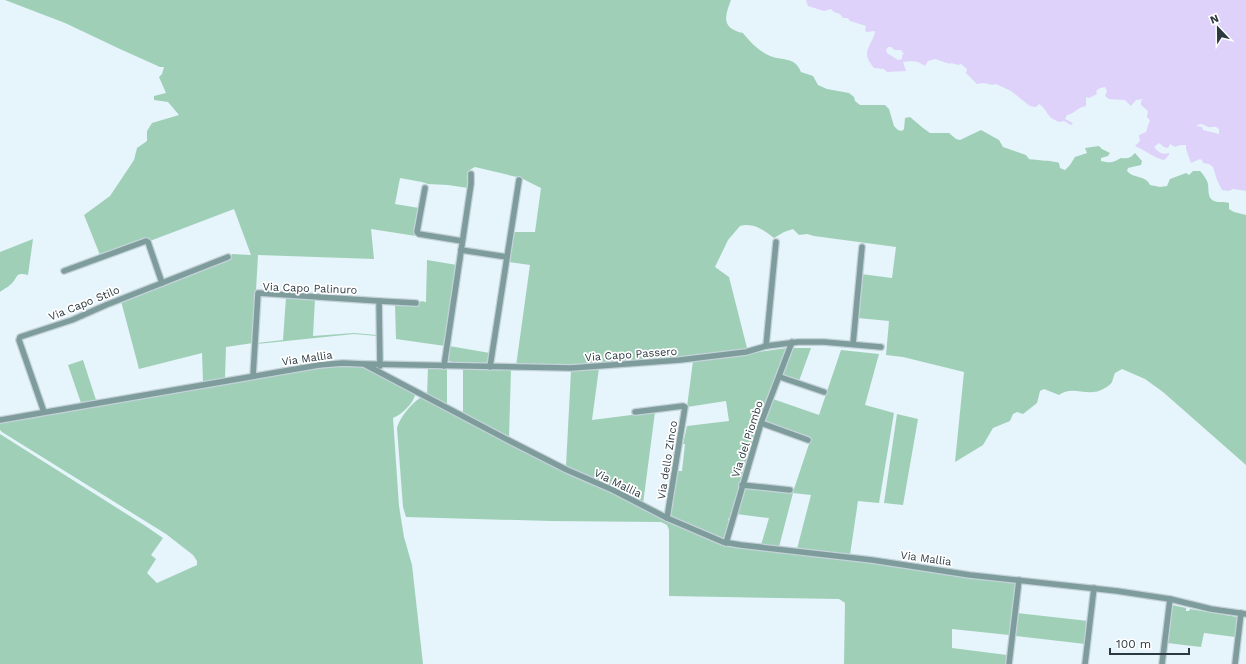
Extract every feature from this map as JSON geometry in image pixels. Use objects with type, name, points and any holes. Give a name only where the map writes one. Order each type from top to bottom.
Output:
[{"type":"street","points":[[444,366],[471,184],[470,174]]},
{"type":"street","points":[[490,367],[518,180]]},
{"type":"street","points":[[425,188],[417,232],[419,234],[462,241]]},
{"type":"street","points":[[64,271],[146,240],[162,283]]},
{"type":"street","points":[[766,346],[776,242]]},
{"type":"street","points":[[853,344],[862,247]]},
{"type":"street","points":[[461,250],[507,257]]},
{"type":"street","name":"Via Capo Stilo","points":[[44,412],[19,340],[20,337],[72,320],[228,257]]},
{"type":"street","name":"Via Capo Palinuro","points":[[253,376],[258,294],[379,301]]},
{"type":"street","points":[[380,372],[379,301],[416,303]]},
{"type":"street","name":"Via Capo Passero","points":[[364,364],[571,368],[680,360],[746,352],[766,346],[792,342],[824,342],[881,347]]},
{"type":"street","name":"Via del Piombo","points":[[726,543],[761,423],[780,377],[792,342]]},
{"type":"street","name":"Via Mallia","points":[[0,420],[319,365],[343,363],[364,364],[567,470],[613,490],[667,518],[726,543],[872,560],[970,575],[1094,588],[1170,599],[1211,609],[1244,614]]},
{"type":"street","points":[[780,377],[824,392]]},
{"type":"street","name":"Via dello Zinco","points":[[635,412],[685,407],[667,518]]},
{"type":"street","points":[[761,423],[808,440]]},
{"type":"street","points":[[742,485],[790,490]]},
{"type":"street","points":[[1009,664],[1019,580]]},
{"type":"street","points":[[1085,664],[1094,588]]},
{"type":"street","points":[[1162,664],[1170,599]]},
{"type":"street","points":[[1235,664],[1244,614]]},
{"type":"green space","points":[[5,0],[731,0],[726,21],[731,28],[743,33],[762,52],[792,61],[801,72],[813,76],[818,85],[827,89],[849,93],[860,105],[885,105],[889,109],[894,126],[898,130],[902,131],[904,129],[905,118],[910,117],[930,133],[949,133],[956,139],[960,140],[981,130],[999,140],[1003,147],[1026,155],[1029,159],[1057,162],[1059,163],[1060,168],[1065,170],[1075,157],[1087,153],[1085,148],[1099,146],[1110,153],[1108,156],[1101,158],[1101,161],[1107,162],[1113,162],[1121,158],[1129,158],[1135,153],[1142,161],[1141,165],[1128,168],[1127,171],[1133,175],[1143,178],[1150,185],[1160,187],[1167,186],[1170,179],[1186,173],[1189,175],[1193,171],[1200,171],[1207,181],[1209,195],[1214,201],[1229,203],[1229,209],[1246,215],[1246,465],[1163,392],[1145,379],[1122,369],[1115,373],[1110,385],[1099,391],[1070,391],[1059,395],[1044,389],[1040,391],[1037,403],[1023,414],[1017,412],[1013,414],[1010,421],[993,428],[983,445],[955,462],[964,372],[903,357],[886,355],[889,321],[858,318],[861,274],[892,278],[896,247],[807,234],[799,235],[793,229],[774,238],[754,226],[740,226],[728,240],[715,267],[729,277],[747,348],[745,350],[630,362],[516,366],[530,265],[509,262],[513,232],[535,232],[541,188],[521,178],[475,167],[468,173],[468,188],[428,184],[400,178],[395,204],[419,208],[415,233],[416,236],[371,229],[374,259],[258,255],[253,343],[226,347],[225,378],[203,382],[202,353],[139,369],[121,301],[229,259],[232,254],[251,255],[234,209],[150,241],[145,238],[100,255],[84,215],[110,196],[134,160],[137,148],[147,141],[147,131],[152,123],[179,115],[168,102],[154,100],[154,96],[166,93],[159,77],[162,74],[164,67],[160,67],[65,23]]},
{"type":"green space","points":[[33,239],[28,275],[19,275],[10,285],[0,292],[0,252]]},
{"type":"green space","points":[[427,260],[457,265],[445,346],[396,339],[395,305],[415,305],[419,304],[421,301],[426,302]]},
{"type":"green space","points":[[286,297],[315,299],[313,336],[354,333],[377,336],[354,334],[257,344],[283,340]]},
{"type":"green space","points":[[449,346],[490,353],[488,365],[451,363],[451,361],[447,361]]},
{"type":"green space","points":[[787,348],[732,516],[728,519],[730,523],[725,540],[670,517],[677,471],[682,471],[685,444],[683,444],[687,426],[729,421],[726,401],[687,407],[693,361]]},
{"type":"green space","points":[[792,348],[811,348],[799,381],[782,376]]},
{"type":"green space","points":[[841,350],[879,354],[865,405],[894,413],[879,503],[858,501],[850,555],[797,549],[811,495],[793,493],[779,547],[761,545],[769,518],[736,514],[743,488],[746,487],[793,492],[811,438],[765,422],[773,399],[819,415]]},
{"type":"green space","points":[[83,360],[96,400],[81,403],[68,365]]},
{"type":"green space","points":[[329,367],[364,367],[413,392],[415,395],[412,402],[406,409],[393,418],[399,506],[404,537],[412,565],[423,664],[0,664],[0,434],[163,538],[151,555],[156,559],[147,573],[157,583],[197,565],[197,561],[193,555],[166,534],[2,432],[0,430],[0,422],[282,373]]},
{"type":"green space","points":[[428,368],[447,369],[447,405],[427,395]]},
{"type":"green space","points":[[599,368],[592,420],[655,412],[643,504],[566,466],[571,371]]},
{"type":"green space","points":[[463,369],[511,370],[509,438],[463,414]]},
{"type":"green space","points":[[420,398],[424,398],[612,492],[726,546],[869,562],[1016,582],[1011,633],[1009,635],[952,629],[952,648],[1007,655],[1006,664],[844,664],[845,603],[839,599],[669,596],[669,530],[667,525],[661,522],[406,517],[403,507],[397,428],[406,411]]},
{"type":"green space","points":[[897,414],[918,419],[903,505],[884,503]]},
{"type":"green space","points":[[1172,605],[1186,608],[1186,611],[1189,611],[1190,609],[1237,617],[1235,637],[1204,633],[1201,647],[1167,643]]},
{"type":"green space","points":[[1017,613],[1088,621],[1085,644],[1015,636]]},
{"type":"shaded area","points":[[806,0],[1246,0],[1246,191],[1233,189],[1229,191],[1222,190],[1213,167],[1209,164],[1203,163],[1200,159],[1191,163],[1186,145],[1175,147],[1170,144],[1168,148],[1159,143],[1154,147],[1157,151],[1162,154],[1169,153],[1164,160],[1157,158],[1135,146],[1140,141],[1139,135],[1146,132],[1150,120],[1147,117],[1148,111],[1141,105],[1141,101],[1143,99],[1136,100],[1131,106],[1125,100],[1109,99],[1105,96],[1107,91],[1105,87],[1100,88],[1096,91],[1097,94],[1089,98],[1086,97],[1086,106],[1067,115],[1065,119],[1073,123],[1071,125],[1064,121],[1060,122],[1052,118],[1039,104],[1036,107],[1030,106],[1011,91],[996,84],[977,84],[966,73],[967,69],[961,64],[950,64],[935,59],[928,61],[925,66],[914,61],[903,62],[906,71],[887,72],[884,69],[874,68],[870,63],[867,51],[875,31],[866,32],[866,26],[850,21],[848,18],[843,18],[840,14],[831,9],[824,11],[808,6]],"holes":[[[888,47],[892,47],[894,50],[901,50],[904,54],[902,55],[902,59],[898,60],[887,53],[886,50]],[[1200,124],[1219,129],[1219,134],[1203,130],[1202,127],[1196,126]]]}]
